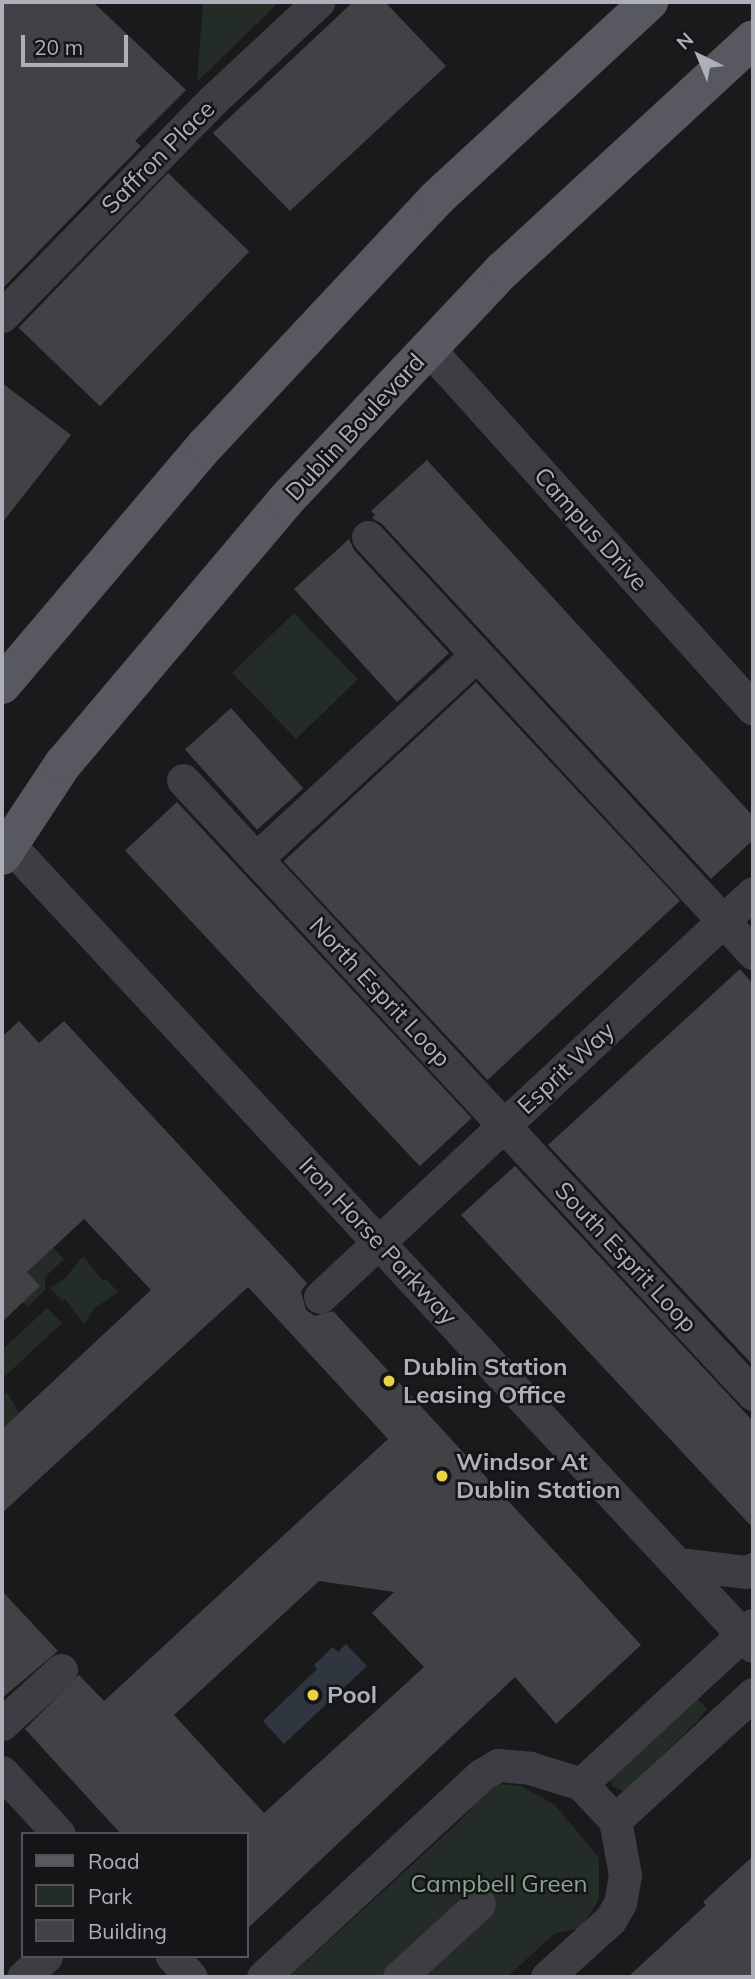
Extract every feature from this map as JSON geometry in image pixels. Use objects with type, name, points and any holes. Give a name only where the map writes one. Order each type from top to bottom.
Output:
[{"type":"main road","points":[[2,685],[205,446],[435,200],[649,2]]},
{"type":"main road","name":"Dublin Boulevard","points":[[4,847],[63,764],[276,511],[503,270],[753,39]]},
{"type":"street","name":"Saffron Place","points":[[2,316],[213,100],[318,2]]},
{"type":"street","name":"Campus Drive","points":[[429,349],[753,709]]},
{"type":"street","points":[[368,537],[753,953]]},
{"type":"street","points":[[256,859],[477,654]]},
{"type":"street","name":"North Esprit Loop","points":[[183,780],[504,1126]]},
{"type":"street","name":"Iron Horse Parkway","points":[[4,847],[379,1242],[678,1564],[750,1635]]},
{"type":"street","name":"Esprit Way","points":[[320,1297],[753,893]]},
{"type":"street","name":"South Esprit Loop","points":[[504,1126],[752,1389]]},
{"type":"street","points":[[678,1564],[746,1572],[753,1569]]},
{"type":"street","points":[[581,1784],[750,1635]]},
{"type":"street","points":[[2,1724],[61,1670]]},
{"type":"street","points":[[615,1820],[753,1694]]},
{"type":"street","points":[[263,1977],[481,1775],[498,1765],[530,1768],[581,1784],[615,1820],[625,1875],[620,1903],[610,1920],[547,1977]]},
{"type":"street","points":[[2,1772],[57,1832]]},
{"type":"street","points":[[399,1977],[480,1904]]},
{"type":"street","points":[[23,1977],[44,1958]]},
{"type":"street","points":[[174,1958],[191,1977]]},
{"type":"green space","points":[[203,2],[279,2],[197,82]]},
{"type":"green space","points":[[294,613],[358,679],[296,739],[232,673]]},
{"type":"green space","points":[[53,1248],[64,1259],[45,1277],[45,1290],[27,1307],[23,1302],[40,1286],[27,1272]]},
{"type":"green space","points":[[83,1256],[103,1281],[106,1279],[118,1292],[94,1309],[84,1324],[65,1299],[62,1301],[50,1288],[65,1278]]},
{"type":"green space","points":[[47,1308],[62,1323],[2,1379],[2,1350]]},
{"type":"green space","points":[[7,1392],[19,1413],[2,1429],[2,1398]]},
{"type":"green space","points":[[696,1698],[707,1709],[698,1721],[624,1791],[613,1787],[609,1778]]},
{"type":"green space","name":"Campbell Green","points":[[501,1784],[521,1786],[555,1805],[599,1858],[599,1899],[581,1928],[555,1933],[507,1977],[289,1977],[459,1822],[489,1787]]},
{"type":"shaded area","name":"Pool","points":[[346,1644],[367,1666],[284,1744],[263,1721],[317,1669],[314,1665],[333,1647],[338,1652]]},
{"type":"building","points":[[2,2],[93,2],[186,90],[135,141],[141,146],[2,289]]},
{"type":"building","points":[[353,2],[385,2],[446,66],[290,211],[213,133]]},
{"type":"building","points":[[168,173],[249,251],[100,406],[19,328]]},
{"type":"building","points":[[2,383],[71,435],[2,523]]},
{"type":"building","points":[[427,460],[753,816],[753,840],[711,879],[382,524],[372,518],[375,515],[371,511]]},
{"type":"building","points":[[349,539],[354,550],[449,653],[397,702],[294,589]]},
{"type":"building","points":[[476,682],[680,901],[488,1080],[284,861]]},
{"type":"building","points":[[231,708],[303,788],[257,830],[185,749]]},
{"type":"building","points":[[177,802],[472,1118],[420,1166],[125,850]]},
{"type":"building","points":[[740,969],[753,984],[751,1363],[548,1145]]},
{"type":"building","name":"Windsor At Dublin Station","points":[[19,1021],[39,1043],[64,1021],[307,1283],[301,1292],[306,1310],[315,1316],[333,1311],[641,1645],[556,1724],[515,1677],[248,1928],[248,1832],[119,1832],[25,1729],[79,1675],[104,1701],[388,1439],[248,1287],[2,1513],[2,1429],[151,1290],[84,1219],[27,1272],[40,1286],[2,1322],[2,1037]],"holes":[[[319,1581],[394,1592],[372,1613],[424,1667],[264,1813],[174,1715]]]},
{"type":"building","points":[[515,1166],[753,1421],[753,1528],[461,1215]]},
{"type":"building","points":[[2,1591],[58,1651],[2,1698]]},
{"type":"building","points":[[753,1856],[753,1977],[628,1977],[706,1905],[703,1902]]},
{"type":"place","name":"Dublin Station Leasing Office","points":[[389,1381]]},
{"type":"place","name":"Windsor At Dublin Station","points":[[442,1476]]},
{"type":"place","name":"Pool","points":[[313,1695]]}]
